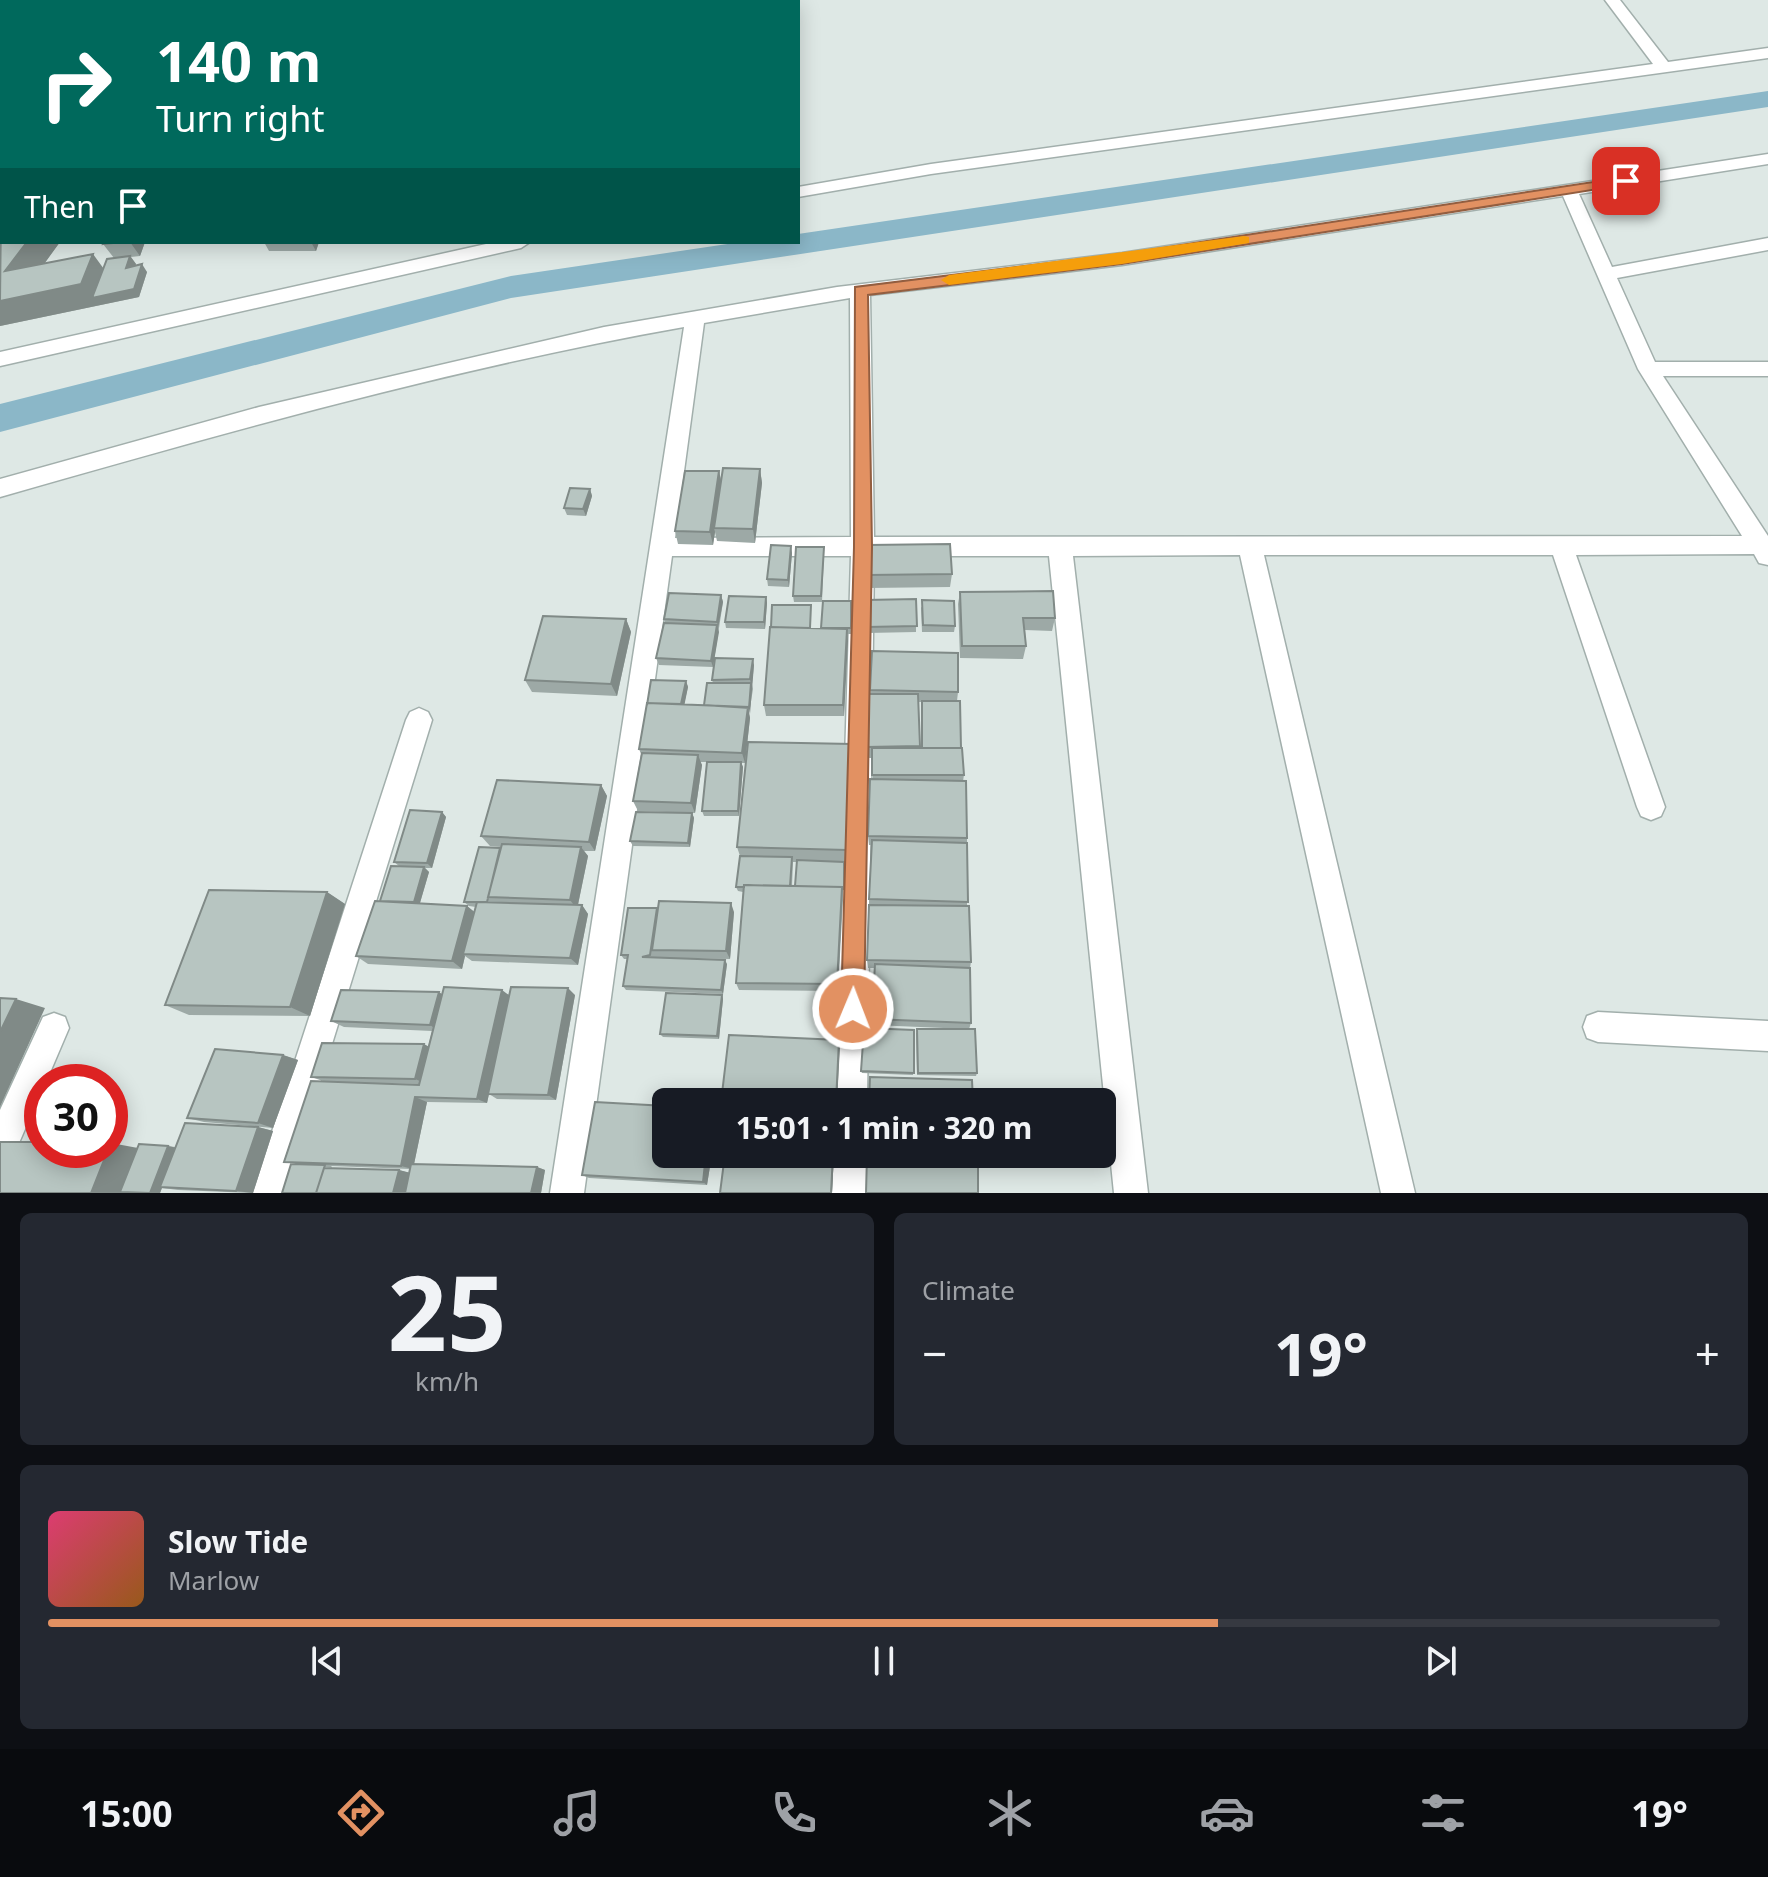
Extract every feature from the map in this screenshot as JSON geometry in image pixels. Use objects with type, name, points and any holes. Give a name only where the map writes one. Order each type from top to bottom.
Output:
[{"type":"street","points":[[1612,0],[1664,68]]},
{"type":"street","points":[[800,192],[931,169],[1768,53]]},
{"type":"street","points":[[0,488],[259,415],[604,334],[860,291],[1122,259],[1768,159]]},
{"type":"street","points":[[1569,190],[1648,369],[1765,549]]},
{"type":"street","points":[[0,359],[512,244]]},
{"type":"street","points":[[1606,274],[1768,244]]},
{"type":"street","points":[[851,1088],[863,547],[860,291]]},
{"type":"street","points":[[567,1193],[695,320]]},
{"type":"street","points":[[1648,369],[1768,369]]},
{"type":"street","points":[[662,547],[1561,545],[1765,549]]},
{"type":"street","points":[[1561,545],[1651,807]]},
{"type":"street","points":[[1060,546],[1131,1193]]},
{"type":"street","points":[[1250,546],[1398,1193]]},
{"type":"street","points":[[269,1193],[419,720]]},
{"type":"street","points":[[1598,1027],[1768,1036]]},
{"type":"street","points":[[0,1147],[54,1028]]},
{"type":"street","points":[[849,1193],[850,1168]]},
{"type":"building","points":[[1,244],[25,244],[5,271],[93,254],[81,284],[0,301]]},
{"type":"building","points":[[130,256],[126,268],[142,264],[134,289],[92,298],[107,259]]},
{"type":"building","points":[[723,468],[760,469],[753,529],[714,528]]},
{"type":"building","points":[[685,471],[719,471],[710,532],[675,531]]},
{"type":"building","points":[[570,488],[590,489],[583,509],[564,508]]},
{"type":"building","points":[[950,544],[952,574],[868,575],[868,545]]},
{"type":"building","points":[[771,545],[791,546],[788,580],[767,579]]},
{"type":"building","points":[[796,547],[824,547],[821,596],[793,596]]},
{"type":"building","points":[[1053,591],[1055,618],[1023,618],[1026,646],[962,646],[960,592]]},
{"type":"building","points":[[669,593],[721,595],[717,622],[664,619]]},
{"type":"building","points":[[729,596],[766,597],[764,622],[725,622]]},
{"type":"building","points":[[916,599],[917,626],[867,627],[866,600]]},
{"type":"building","points":[[922,600],[954,601],[955,626],[923,625]]},
{"type":"building","points":[[823,601],[851,601],[851,628],[821,628]]},
{"type":"building","points":[[772,605],[811,605],[810,628],[771,627]]},
{"type":"building","points":[[543,616],[626,619],[611,684],[525,680]]},
{"type":"building","points":[[664,623],[717,625],[711,661],[656,658]]},
{"type":"building","points":[[770,627],[847,629],[843,705],[764,705]]},
{"type":"building","points":[[872,651],[958,653],[958,692],[870,690]]},
{"type":"building","points":[[715,658],[753,659],[750,679],[712,680]]},
{"type":"building","points":[[651,680],[686,681],[681,704],[647,703]]},
{"type":"building","points":[[707,683],[751,683],[749,708],[704,705]]},
{"type":"building","points":[[866,694],[918,694],[920,746],[866,747]]},
{"type":"building","points":[[922,701],[960,701],[961,748],[922,748]]},
{"type":"building","points":[[647,703],[748,707],[742,753],[639,749]]},
{"type":"building","points":[[748,742],[852,744],[847,850],[737,847]]},
{"type":"building","points":[[872,748],[962,748],[964,775],[872,775]]},
{"type":"building","points":[[642,753],[698,755],[691,803],[633,801]]},
{"type":"building","points":[[707,762],[741,762],[738,811],[702,811]]},
{"type":"building","points":[[870,779],[966,781],[967,838],[868,836]]},
{"type":"building","points":[[497,780],[601,785],[589,842],[481,836]]},
{"type":"building","points":[[410,810],[442,812],[427,863],[394,862]]},
{"type":"building","points":[[636,812],[692,813],[688,843],[630,841]]},
{"type":"building","points":[[872,840],[967,843],[968,902],[869,899]]},
{"type":"building","points":[[502,844],[581,847],[570,900],[488,897]]},
{"type":"building","points":[[479,847],[500,848],[487,902],[464,902]]},
{"type":"building","points":[[740,856],[792,857],[790,886],[736,887]]},
{"type":"building","points":[[797,860],[844,862],[844,889],[795,886]]},
{"type":"building","points":[[391,866],[424,867],[414,902],[380,901]]},
{"type":"building","points":[[744,885],[842,887],[837,984],[736,983]]},
{"type":"building","points":[[209,890],[327,892],[290,1007],[165,1005]]},
{"type":"building","points":[[375,901],[467,906],[452,961],[356,956]]},
{"type":"building","points":[[659,901],[731,903],[726,951],[652,950]]},
{"type":"building","points":[[477,902],[582,905],[570,958],[463,954]]},
{"type":"building","points":[[869,905],[969,906],[971,962],[867,960]]},
{"type":"building","points":[[628,908],[657,908],[650,955],[642,957],[725,960],[721,990],[623,986],[628,955],[621,955]]},
{"type":"building","points":[[875,964],[970,968],[971,1023],[872,1019]]},
{"type":"building","points":[[444,987],[502,990],[477,1099],[415,1097],[401,1166],[284,1162],[311,1081],[419,1085]]},
{"type":"building","points":[[511,987],[568,988],[548,1095],[488,1094]]},
{"type":"building","points":[[341,990],[439,992],[430,1025],[331,1021]]},
{"type":"building","points":[[666,993],[722,995],[717,1036],[660,1034]]},
{"type":"building","points":[[0,998],[16,999],[0,1032]]},
{"type":"building","points":[[864,1028],[914,1030],[914,1073],[861,1071]]},
{"type":"building","points":[[917,1029],[975,1029],[977,1073],[918,1073]]},
{"type":"building","points":[[729,1035],[839,1040],[837,1088],[723,1088]]},
{"type":"building","points":[[322,1043],[424,1044],[415,1079],[311,1077]]},
{"type":"building","points":[[215,1049],[283,1055],[258,1123],[187,1118]]},
{"type":"building","points":[[870,1077],[972,1080],[972,1088],[870,1088]]},
{"type":"building","points":[[595,1102],[652,1105],[652,1168],[704,1168],[703,1182],[582,1175]]},
{"type":"building","points":[[185,1123],[258,1127],[236,1191],[160,1187]]},
{"type":"building","points":[[0,1142],[24,1142],[24,1168],[101,1168],[91,1193],[0,1193]]},
{"type":"building","points":[[139,1144],[168,1146],[150,1193],[120,1192]]},
{"type":"building","points":[[291,1164],[325,1165],[316,1193],[282,1193]]},
{"type":"building","points":[[411,1164],[537,1167],[531,1193],[405,1193]]},
{"type":"building","points":[[324,1168],[399,1170],[393,1193],[316,1193]]},
{"type":"building","points":[[723,1168],[832,1168],[831,1193],[720,1193]]},
{"type":"building","points":[[867,1168],[978,1168],[978,1193],[866,1193]]},
{"type":"waterway","points":[[800,244],[1768,99]]},
{"type":"waterway","points":[[0,418],[511,287],[799,244]]},
{"type":"slow traffic","points":[[949,280],[1122,259],[1244,240]]},
{"type":"route","points":[[853,1009],[863,547],[860,291],[1122,259],[1626,181]]}]
